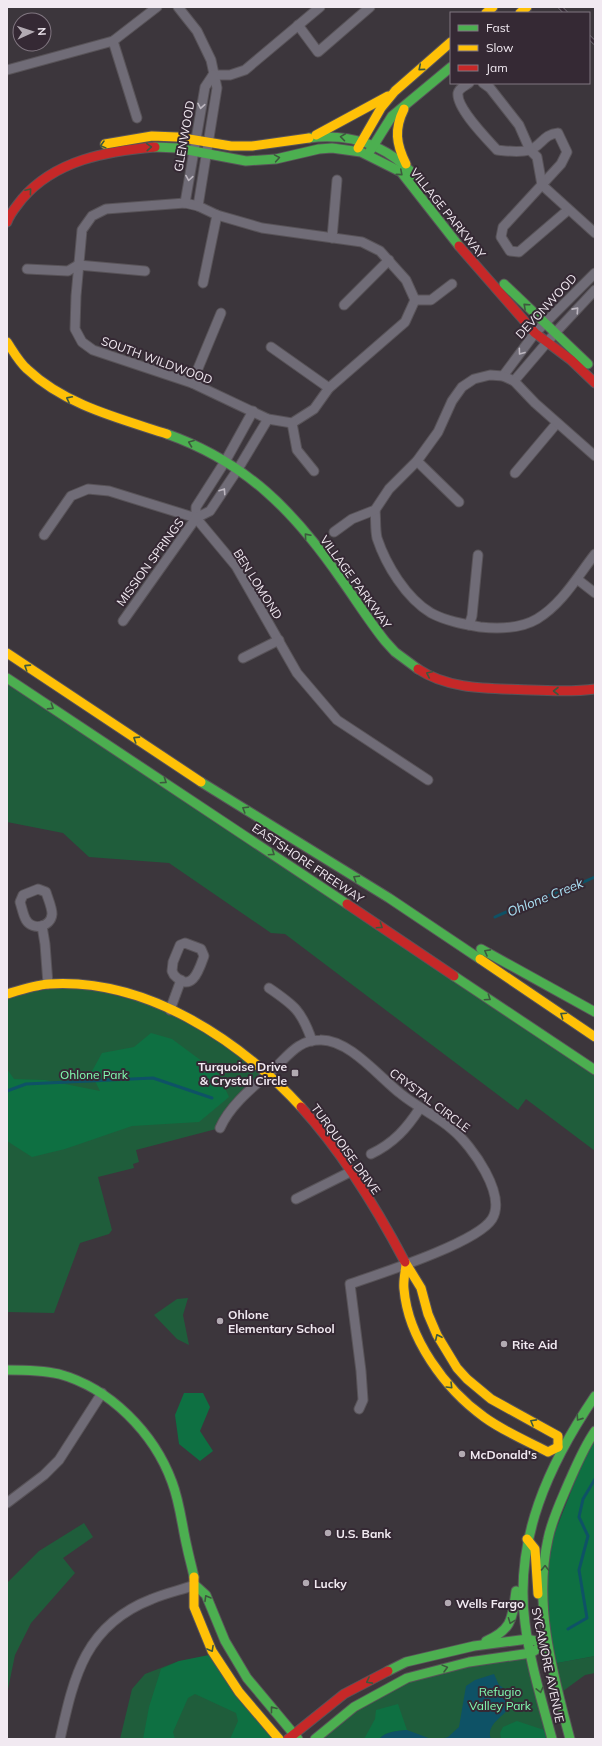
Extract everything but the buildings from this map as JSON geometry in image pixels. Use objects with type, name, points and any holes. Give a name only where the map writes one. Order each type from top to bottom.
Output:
[{"type":"main road","points":[[357,151],[381,108],[391,94],[450,43]]},
{"type":"main road","points":[[368,154],[392,116],[408,101],[450,68]]},
{"type":"main road","points":[[313,137],[379,99],[391,94]]},
{"type":"main road","points":[[406,166],[397,147],[396,130],[400,116],[408,101]]},
{"type":"main road","name":"VILLAGE PARKWAY","points":[[74,153],[118,141],[160,136],[248,146],[313,137],[336,136],[375,145],[406,166],[470,246],[515,296],[546,323],[595,370]]},
{"type":"main road","name":"VILLAGE PARKWAY","points":[[7,222],[10,214],[33,186],[70,163],[119,150],[157,147],[177,148],[246,161],[276,159],[319,148],[357,151],[368,154],[401,172],[463,251],[535,333],[571,360],[595,383]]},
{"type":"main road","points":[[34,175],[60,159]]},
{"type":"main road","points":[[7,204],[23,184]]},
{"type":"main road","name":"VILLAGE PARKWAY","points":[[7,342],[25,367],[50,389],[76,403],[194,443],[235,473],[264,489],[318,549],[340,578],[373,628],[395,652],[421,670],[446,682],[473,688],[544,691],[584,691],[595,689]]},
{"type":"main road","points":[[7,358],[18,373],[39,392]]},
{"type":"main road","name":"VILLAGE PARKWAY","points":[[73,411],[190,451],[223,464]]},
{"type":"main road","name":"VILLAGE PARKWAY","points":[[235,473],[277,515]]},
{"type":"main road","name":"VILLAGE PARKWAY","points":[[316,561],[341,596]]},
{"type":"main road","name":"VILLAGE PARKWAY","points":[[375,644],[390,659],[416,678],[443,691],[464,696]]},
{"type":"main road","name":"EASTSHORE FREEWAY","points":[[7,654],[181,769],[389,898],[595,1037]]},
{"type":"main road","name":"EASTSHORE FREEWAY","points":[[7,678],[131,759],[595,1070]]},
{"type":"main road","points":[[486,698],[544,700],[585,700],[595,698]]},
{"type":"main road","points":[[389,898],[595,1012]]},
{"type":"main road","name":"TURQUOISE DRIVE","points":[[7,994],[48,984],[113,990],[142,998],[170,1010],[221,1039],[268,1074],[313,1121],[350,1172],[393,1239],[406,1265],[420,1286],[428,1315],[439,1340],[459,1370],[479,1390],[497,1403],[558,1436],[559,1447],[578,1460]]},
{"type":"main road","points":[[406,1265],[404,1289],[412,1322],[424,1351],[446,1383],[484,1417],[548,1452],[559,1447]]},
{"type":"main road","points":[[7,1370],[32,1369],[54,1373],[83,1383],[102,1393],[132,1419],[147,1436],[169,1475],[175,1493],[195,1585],[193,1605],[207,1641],[226,1675],[279,1739]]},
{"type":"main road","name":"SYCAMORE AVENUE","points":[[552,1739],[528,1640],[523,1606],[524,1555],[542,1487],[559,1447],[595,1396]]},
{"type":"main road","name":"SYCAMORE AVENUE","points":[[570,1739],[547,1644],[544,1607],[545,1557],[553,1521],[578,1460],[595,1431]]},
{"type":"main road","points":[[527,1539],[531,1541],[537,1549],[536,1589],[544,1607]]},
{"type":"main road","points":[[195,1585],[206,1595],[226,1641],[247,1678],[293,1737],[344,1694],[403,1663],[474,1646],[498,1637],[508,1630],[514,1616],[515,1598],[524,1555]]},
{"type":"main road","points":[[474,1646],[528,1640],[547,1644]]},
{"type":"main road","points":[[315,1739],[354,1707],[407,1678],[469,1662],[531,1652],[547,1644]]},
{"type":"street","points":[[7,70],[113,41],[156,7]]},
{"type":"street","name":"GLENWOOD","points":[[178,7],[197,32],[211,60],[217,88],[198,206]]},
{"type":"street","points":[[214,75],[230,75],[245,70],[320,7]]},
{"type":"street","points":[[298,25],[318,52],[370,7]]},
{"type":"street","points":[[113,41],[137,118]]},
{"type":"street","name":"GLENWOOD","points":[[185,203],[205,87],[214,75]]},
{"type":"street","points":[[467,84],[460,88],[458,94],[461,106],[497,150],[530,150],[550,133],[558,132],[567,152],[561,164],[503,227],[501,237],[510,251],[519,252],[568,210]]},
{"type":"street","points":[[485,84],[519,125],[530,150],[537,157],[542,185],[595,233]]},
{"type":"street","points":[[332,238],[337,180]]},
{"type":"street","name":"SOUTH WILDWOOD","points":[[292,423],[268,419],[192,383],[93,350],[82,342],[75,329],[78,265],[82,230],[92,216],[106,209],[185,203],[198,206],[217,215],[262,228],[362,242],[380,250],[406,280],[415,300]]},
{"type":"street","points":[[203,283],[217,215]]},
{"type":"street","points":[[344,305],[388,260]]},
{"type":"street","points":[[27,269],[68,271],[78,265],[145,270]]},
{"type":"street","name":"DEVONWOOD","points":[[503,376],[535,333],[581,285],[595,273]]},
{"type":"street","points":[[314,470],[297,450],[292,423],[314,409],[329,388],[405,322],[415,300],[431,300],[452,284]]},
{"type":"street","name":"DEVONWOOD","points":[[514,381],[555,333],[595,290]]},
{"type":"street","points":[[192,383],[221,313]]},
{"type":"street","points":[[271,347],[329,388]]},
{"type":"street","points":[[334,532],[352,519],[375,510],[389,489],[417,461],[438,432],[452,401],[462,387],[474,379],[490,375],[503,376],[514,381],[557,423],[595,456]]},
{"type":"street","name":"MISSION SPRINGS","points":[[196,518],[196,508],[253,411]]},
{"type":"street","name":"MISSION SPRINGS","points":[[123,620],[196,518],[210,511],[268,419]]},
{"type":"street","points":[[516,472],[557,423]]},
{"type":"street","points":[[417,461],[459,502]]},
{"type":"street","points":[[44,535],[71,496],[88,489],[109,492],[196,518]]},
{"type":"street","points":[[375,510],[377,536],[388,564],[404,589],[430,612],[450,621],[469,625],[489,628],[512,628],[536,620],[555,605],[577,579],[595,554]]},
{"type":"street","name":"BEN LOMOND","points":[[196,518],[236,566],[297,673],[337,720],[428,780]]},
{"type":"street","points":[[469,625],[472,616],[478,555]]},
{"type":"street","points":[[577,579],[595,594]]},
{"type":"street","points":[[243,658],[279,640]]},
{"type":"street","points":[[42,926],[48,984]]},
{"type":"street","points":[[170,1010],[182,980]]},
{"type":"street","points":[[269,988],[297,1009],[303,1017],[312,1041]]},
{"type":"street","name":"CRYSTAL CIRCLE","points":[[220,1128],[238,1101],[298,1046],[312,1041],[329,1041],[350,1050],[390,1086],[453,1130],[468,1145],[492,1187],[496,1205],[491,1220],[483,1228],[436,1252],[406,1265],[350,1284],[361,1371],[362,1400],[358,1409]]},
{"type":"street","points":[[371,1154],[386,1147],[398,1136],[420,1108]]},
{"type":"street","points":[[296,1199],[350,1172]]},
{"type":"street","points":[[7,1503],[44,1475],[59,1460],[102,1393]]},
{"type":"street","points":[[60,1739],[77,1672],[87,1652],[98,1637],[121,1616],[141,1603],[195,1585]]},
{"type":"green space","points":[[7,678],[595,1070],[595,1151],[526,1099],[518,1110],[285,934],[271,933],[169,863],[89,857],[63,833],[7,822]]},
{"type":"green space","name":"Ohlone Park","points":[[81,986],[170,1010],[268,1074],[220,1128],[136,1150],[139,1162],[133,1164],[134,1168],[98,1177],[112,1230],[109,1234],[80,1243],[54,1313],[7,1312],[7,994]]},
{"type":"green space","points":[[151,1033],[172,1039],[218,1073],[229,1097],[199,1122],[132,1126],[65,1149],[32,1157],[7,1141],[7,1069],[14,1079],[45,1080],[100,1091],[91,1073],[102,1053],[134,1047]]},
{"type":"green space","points":[[188,1298],[183,1315],[189,1345],[177,1339],[154,1315],[177,1299]]},
{"type":"green space","points":[[184,1393],[203,1393],[210,1407],[200,1431],[213,1451],[200,1461],[179,1444],[175,1415]]},
{"type":"green space","points":[[595,1431],[595,1656],[552,1664],[545,1557]]},
{"type":"green space","points":[[84,1523],[93,1537],[63,1558],[75,1573],[31,1623],[15,1655],[7,1694],[7,1583],[39,1551]]},
{"type":"green space","name":"Refugio Valley Park","points":[[531,1653],[552,1739],[315,1739],[407,1678]]},
{"type":"green space","points":[[214,1654],[279,1739],[230,1739],[238,1721],[236,1713],[195,1694],[188,1698],[173,1732],[175,1739],[143,1739],[149,1707],[161,1669],[179,1661]]},
{"type":"green space","points":[[595,1656],[595,1673],[585,1675],[559,1694],[552,1664]]},
{"type":"green space","points":[[179,1661],[279,1739],[120,1739],[132,1689],[145,1674]]},
{"type":"green space","points":[[398,1704],[407,1730],[388,1733],[379,1739],[364,1739],[375,1719],[376,1710]]},
{"type":"green space","points":[[517,1721],[550,1732],[552,1739],[501,1739],[500,1733],[503,1727]]},
{"type":"water","points":[[494,1674],[499,1685],[508,1691],[511,1707],[490,1730],[491,1739],[441,1739],[448,1737],[459,1727],[466,1686],[475,1680]]},
{"type":"water","points":[[407,1730],[431,1739],[379,1739],[388,1733]]},
{"type":"waterway","name":"Ohlone Creek","points":[[495,917],[595,877]]},
{"type":"waterway","name":"Ohlone Creek","points":[[7,1091],[26,1084],[153,1078],[212,1098]]},
{"type":"waterway","points":[[568,1629],[587,1618],[579,1570],[588,1536],[579,1517],[583,1499],[595,1479]]},
{"type":"railway","points":[[560,7],[565,12]]},
{"type":"railway","points":[[590,38],[595,43]]},
{"type":"traffic: fast","points":[[370,151],[392,116],[450,68]]},
{"type":"traffic: fast","points":[[309,138],[339,137],[367,144],[392,156],[415,176]]},
{"type":"traffic: fast","points":[[155,147],[177,148],[246,161],[276,159],[319,149],[332,148],[361,152],[401,172],[459,246]]},
{"type":"traffic: fast","points":[[504,284],[588,364]]},
{"type":"traffic: fast","points":[[167,434],[195,445],[221,459],[244,474],[266,492],[286,511],[323,554],[385,641],[395,652],[418,669]]},
{"type":"traffic: fast","points":[[7,678],[347,904]]},
{"type":"traffic: fast","points":[[201,782],[389,898],[480,959]]},
{"type":"traffic: fast","points":[[481,949],[595,1012]]},
{"type":"traffic: fast","points":[[454,976],[595,1070]]},
{"type":"traffic: fast","points":[[7,1370],[33,1370],[59,1374],[78,1381],[96,1390],[112,1401],[142,1430],[154,1446],[164,1464],[175,1490],[194,1577]]},
{"type":"traffic: fast","points":[[552,1739],[527,1638],[523,1592],[525,1562],[530,1532],[550,1476],[563,1448],[595,1396]]},
{"type":"traffic: fast","points":[[570,1739],[557,1690],[547,1640],[544,1615],[544,1564],[548,1539],[557,1510],[587,1443],[595,1431]]},
{"type":"traffic: fast","points":[[195,1585],[206,1595],[225,1641],[247,1678],[298,1739]]},
{"type":"traffic: fast","points":[[486,1641],[502,1632],[510,1622],[516,1591]]},
{"type":"traffic: fast","points":[[388,1671],[406,1662],[474,1646],[528,1639],[547,1644]]},
{"type":"traffic: fast","points":[[315,1739],[354,1707],[407,1678],[469,1662],[531,1653],[537,1649]]},
{"type":"traffic: slow","points":[[487,12],[493,7]]},
{"type":"traffic: slow","points":[[521,12],[527,7]]},
{"type":"traffic: slow","points":[[358,148],[381,108],[395,91],[450,43]]},
{"type":"traffic: slow","points":[[316,135],[388,96]]},
{"type":"traffic: slow","points":[[404,109],[399,123],[398,143],[406,164]]},
{"type":"traffic: slow","points":[[105,144],[152,136],[177,137],[231,146],[252,146],[309,138]]},
{"type":"traffic: slow","points":[[7,342],[24,366],[58,392],[111,416],[167,434]]},
{"type":"traffic: slow","points":[[7,653],[201,782]]},
{"type":"traffic: slow","points":[[480,959],[595,1037]]},
{"type":"traffic: slow","points":[[7,994],[49,984],[85,985],[120,991],[155,1002],[188,1018],[249,1058],[301,1107]]},
{"type":"traffic: slow","points":[[405,1262],[421,1288],[428,1314],[437,1335],[457,1368],[467,1379],[491,1399],[558,1436],[558,1447]]},
{"type":"traffic: slow","points":[[406,1265],[404,1289],[407,1307],[413,1326],[421,1344],[443,1377],[470,1405],[499,1427],[548,1452],[558,1447]]},
{"type":"traffic: slow","points":[[527,1539],[535,1549],[538,1594]]},
{"type":"traffic: slow","points":[[194,1577],[194,1607],[212,1651],[239,1692],[279,1739]]},
{"type":"traffic: jam","points":[[7,222],[15,207],[35,186],[66,166],[119,151],[155,147]]},
{"type":"traffic: jam","points":[[459,246],[535,333],[571,360],[595,383]]},
{"type":"traffic: jam","points":[[418,669],[444,681],[473,687],[555,691],[595,689]]},
{"type":"traffic: jam","points":[[347,904],[454,976]]},
{"type":"traffic: jam","points":[[301,1107],[331,1143],[358,1181],[405,1262]]},
{"type":"traffic: jam","points":[[288,1739],[344,1694],[388,1671]]},
{"type":"place","name":"Turquoise Drive & Crystal Circle","points":[[295,1073]]},
{"type":"place","name":"Ohlone Elementary School","points":[[220,1321]]},
{"type":"place","name":"Rite Aid","points":[[504,1344]]},
{"type":"place","name":"McDonald's","points":[[462,1454]]},
{"type":"place","name":"U.S. Bank","points":[[328,1533]]},
{"type":"place","name":"Lucky","points":[[306,1583]]},
{"type":"place","name":"Wells Fargo","points":[[448,1603]]}]
